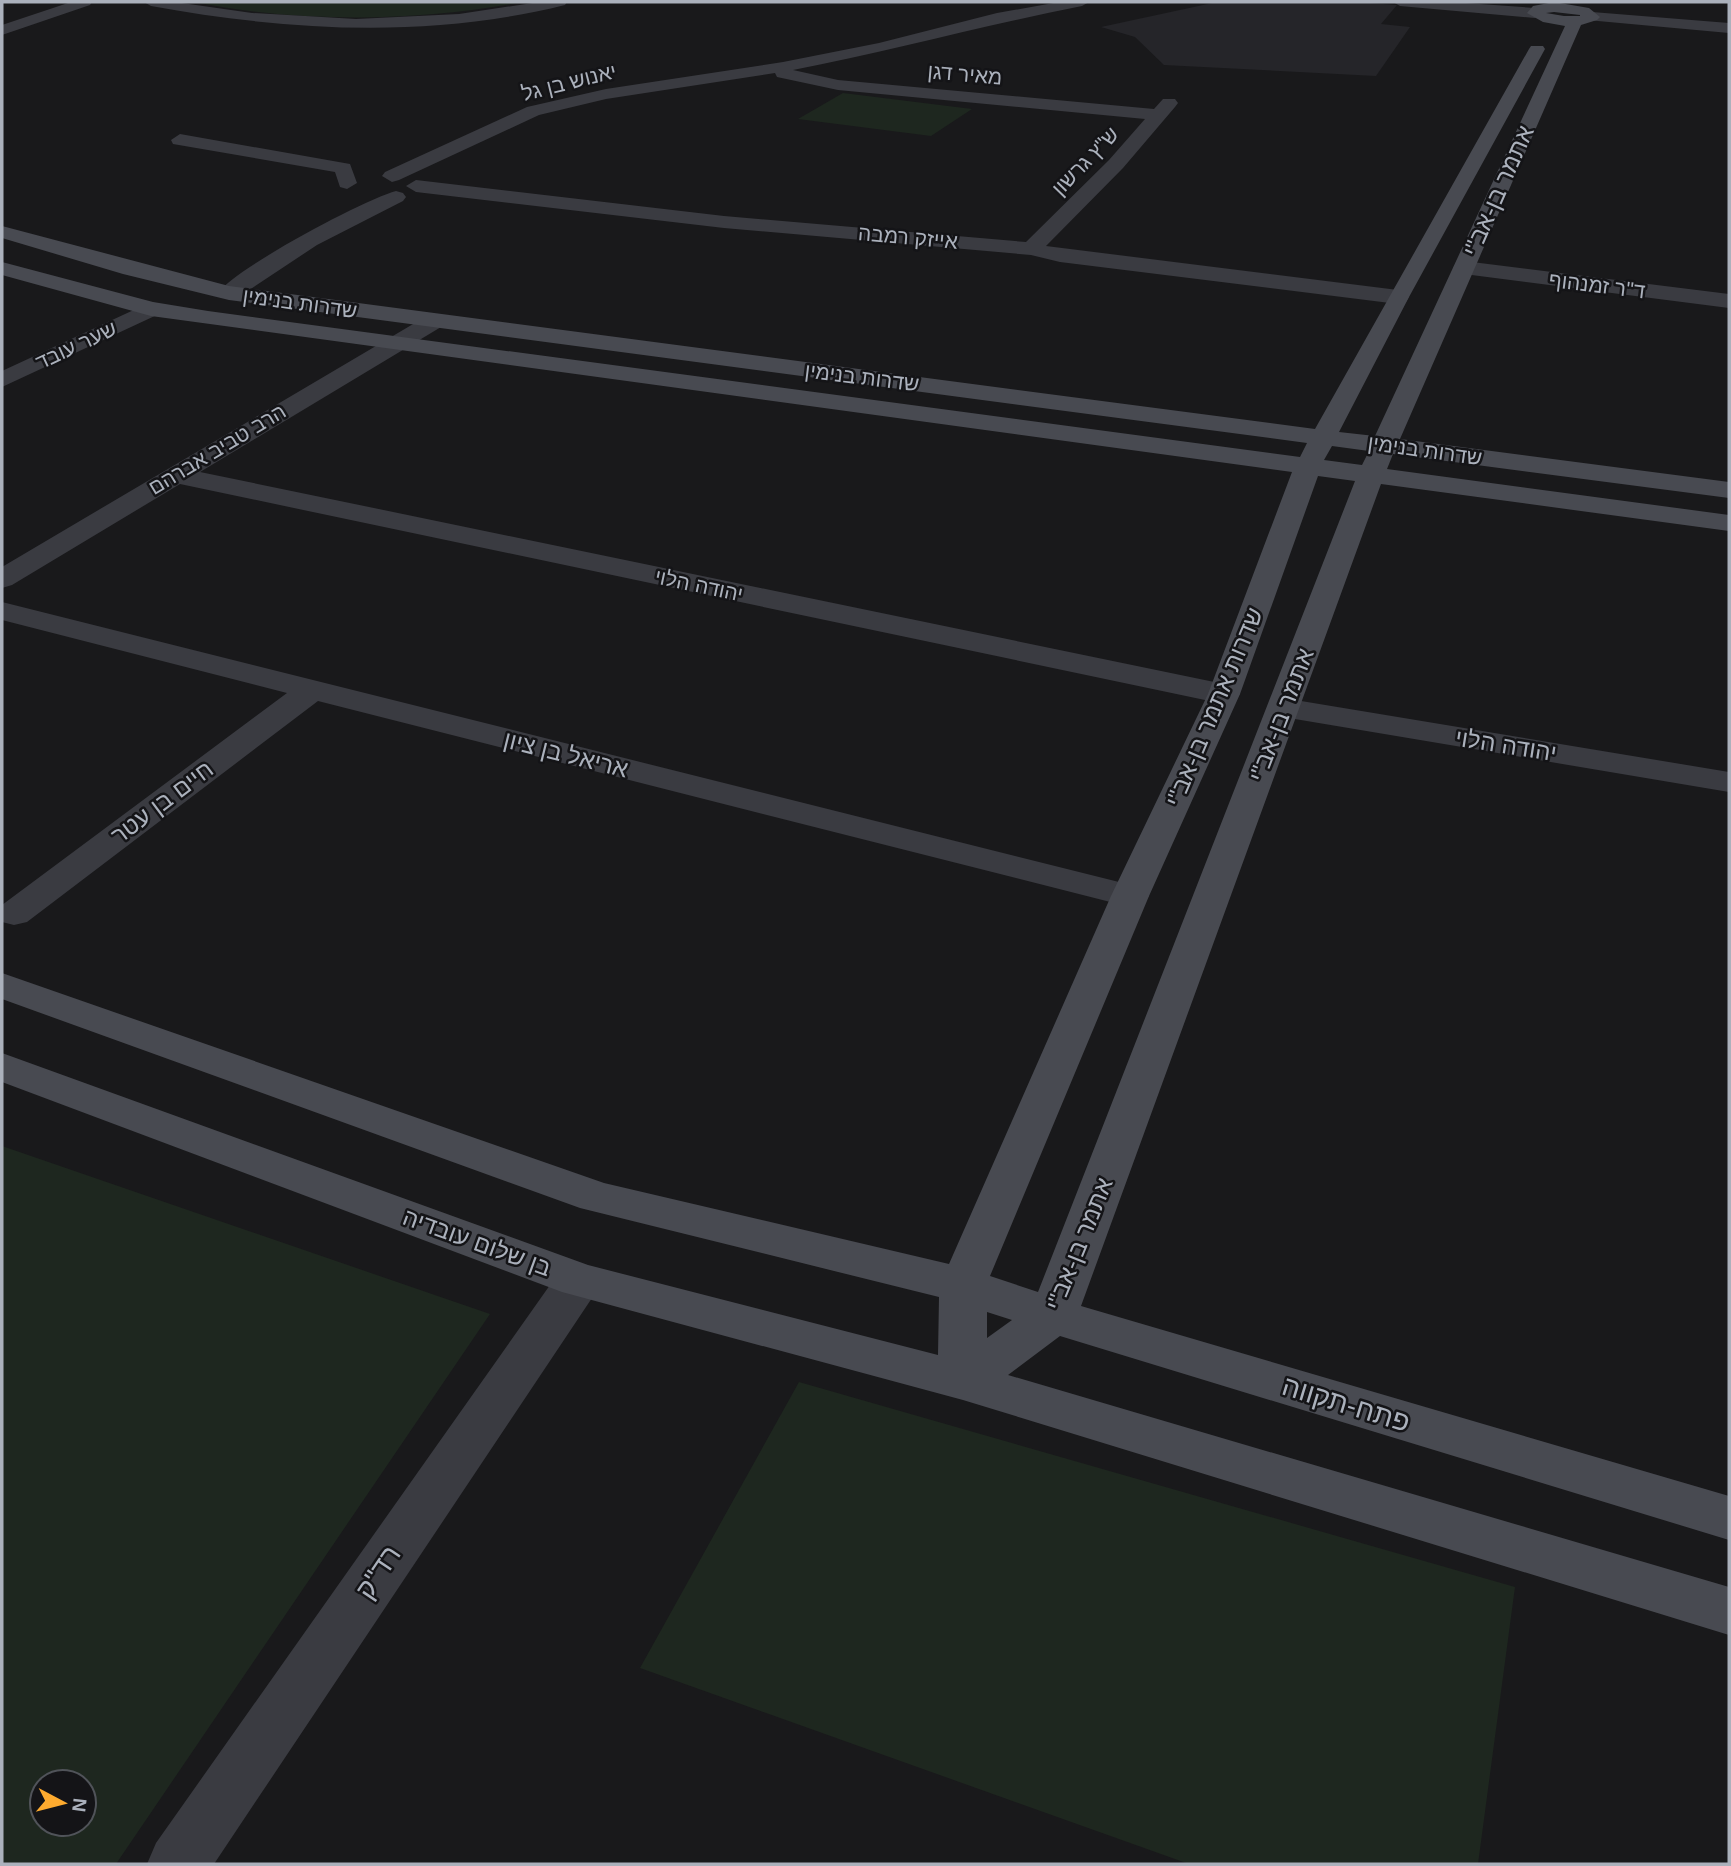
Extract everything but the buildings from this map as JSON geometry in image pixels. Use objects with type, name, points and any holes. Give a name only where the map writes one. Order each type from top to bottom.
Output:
[{"type":"main road","name":"אתמר בן-אב\"י","points":[[963,1381],[1053,1316],[1371,475],[1464,268],[1570,11]]},
{"type":"main road","name":"שדרות אתמר בן-אב\"י","points":[[963,1381],[963,1285],[1130,896],[1224,694],[1308,466],[1398,297],[1570,11]]},
{"type":"main road","name":"שדרות בנימין","points":[[2,232],[229,293],[433,322],[1729,490]]},
{"type":"main road","name":"שדרות בנימין","points":[[2,268],[151,309],[393,345],[1729,523]]},
{"type":"main road","points":[[2,985],[596,1197],[963,1285]]},
{"type":"main road","name":"בן שלום עובדיה","points":[[2,1067],[579,1280],[963,1381]]},
{"type":"main road","name":"פתח-תקווה","points":[[963,1285],[1053,1316],[1729,1518]]},
{"type":"main road","points":[[963,1381],[1729,1611]]},
{"type":"street","points":[[2,30],[85,2]]},
{"type":"street","points":[[151,2],[254,20],[355,23],[462,18],[559,2]]},
{"type":"street","name":"יאנוש בן גל","points":[[394,186],[533,111],[606,94],[767,69],[1082,2]]},
{"type":"street","points":[[1400,2],[1570,11],[1729,28]]},
{"type":"street","name":"מאיר דגן","points":[[767,69],[838,85],[1164,109]]},
{"type":"street","name":"ש\"ץ גרשון","points":[[1031,248],[1116,164],[1164,109]]},
{"type":"street","points":[[180,140],[343,168],[348,190]]},
{"type":"street","points":[[348,190],[371,199],[394,186]]},
{"type":"street","points":[[229,293],[257,272],[370,208],[394,186]]},
{"type":"street","name":"אייזק רמבה","points":[[394,186],[416,186],[724,222],[1031,248],[1060,256],[1398,297]]},
{"type":"street","points":[[187,282],[236,268],[314,225],[348,190]]},
{"type":"street","name":"ד\"ר זמנהוף","points":[[1464,268],[1729,301]]},
{"type":"street","name":"שער עובד","points":[[2,380],[151,309]]},
{"type":"street","name":"הרב טביב אברהם","points":[[2,579],[433,322]]},
{"type":"street","name":"יהודה הלוי","points":[[173,475],[1224,694]]},
{"type":"street","name":"אריאל בן ציון","points":[[2,611],[1130,896]]},
{"type":"street","name":"חיים בן עטר","points":[[14,914],[311,690]]},
{"type":"street","name":"יהודה הלוי","points":[[1283,708],[1729,782]]},
{"type":"street","name":"רד\"ק","points":[[178,1864],[579,1280]]},
{"type":"shaded area","points":[[194,2],[522,2],[482,9],[400,16],[317,17],[234,9]]},
{"type":"shaded area","points":[[1217,2],[1358,2],[1397,5],[1381,24],[1410,27],[1376,76],[1164,65],[1135,37],[1101,27]]},
{"type":"shaded area","points":[[843,93],[972,109],[931,136],[798,119]]},
{"type":"shaded area","points":[[2,1146],[490,1314],[116,1864],[2,1864]]},
{"type":"shaded area","points":[[799,1382],[1515,1587],[1478,1864],[1189,1864],[640,1668]]}]
